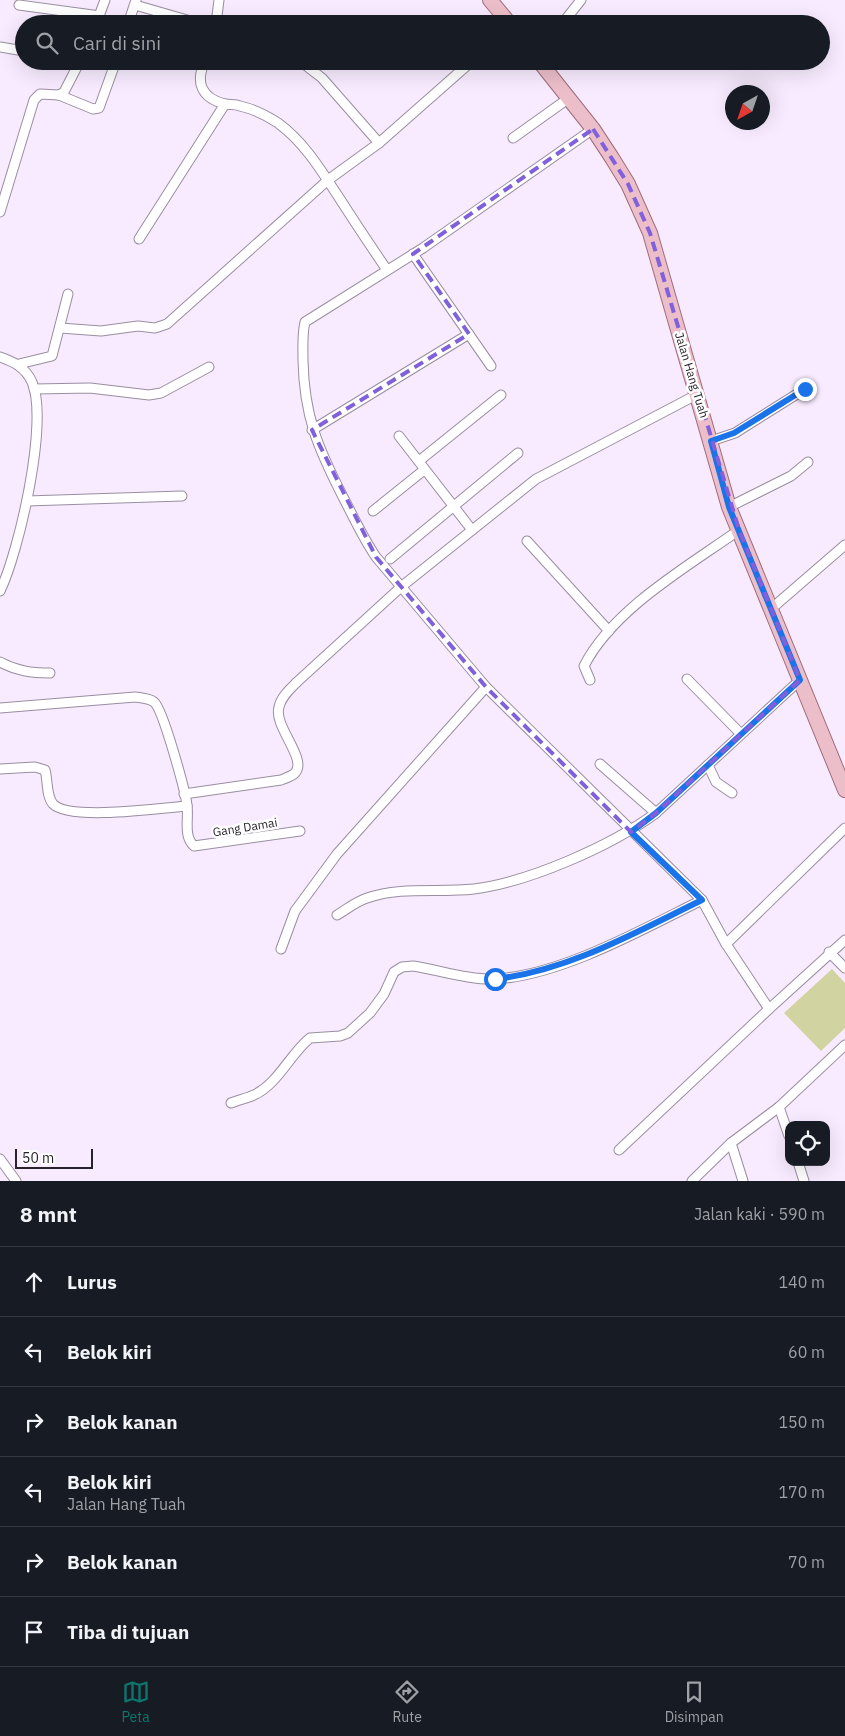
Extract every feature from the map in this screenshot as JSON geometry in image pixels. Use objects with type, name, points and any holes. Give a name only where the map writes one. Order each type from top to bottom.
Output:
[{"type":"main road","points":[[490,0],[502,15]]},
{"type":"main road","name":"Jalan Hang Tuah","points":[[546,70],[593,129],[628,184],[650,233],[698,394],[729,507],[845,790]]},
{"type":"street","points":[[100,15],[105,0]]},
{"type":"street","points":[[217,15],[219,0]]},
{"type":"street","points":[[569,15],[581,0]]},
{"type":"street","points":[[131,15],[135,2],[174,15]]},
{"type":"street","points":[[19,5],[72,15]]},
{"type":"street","points":[[0,46],[15,48]]},
{"type":"street","points":[[59,95],[67,88],[76,70]]},
{"type":"street","points":[[0,212],[34,100],[40,94],[46,93],[59,95],[93,109],[99,108],[113,70]]},
{"type":"street","points":[[200,70],[198,80],[200,86],[209,96],[225,104],[239,105],[256,111],[279,124],[309,153],[386,270]]},
{"type":"street","points":[[312,70],[322,78],[379,143]]},
{"type":"street","points":[[60,328],[102,331],[138,326],[162,327],[328,180],[379,143],[462,70]]},
{"type":"street","points":[[513,138],[569,98]]},
{"type":"street","points":[[139,239],[225,104]]},
{"type":"street","points":[[593,129],[529,176],[413,254],[305,322],[302,331],[303,387],[312,430],[366,542],[401,587],[486,687],[702,900],[726,944],[769,1009]]},
{"type":"street","points":[[413,254],[491,366]]},
{"type":"street","points":[[19,364],[52,356],[68,294]]},
{"type":"street","points":[[312,430],[469,334]]},
{"type":"street","points":[[0,357],[19,364],[29,377],[34,389],[36,438],[26,500],[8,574],[0,591]]},
{"type":"street","points":[[34,389],[90,388],[149,395],[161,393],[209,367]]},
{"type":"street","points":[[711,441],[734,433],[805,389]]},
{"type":"street","points":[[184,794],[281,780],[295,774],[298,767],[297,758],[279,722],[278,709],[282,700],[297,682],[401,587],[536,480],[698,394]]},
{"type":"street","points":[[373,511],[501,395]]},
{"type":"street","points":[[399,436],[472,530]]},
{"type":"street","points":[[390,559],[518,453]]},
{"type":"street","points":[[729,507],[790,476],[808,462]]},
{"type":"street","points":[[26,500],[182,496]]},
{"type":"street","points":[[590,680],[584,666],[592,650],[609,631],[664,583],[739,530]]},
{"type":"street","points":[[527,541],[609,631]]},
{"type":"street","points":[[771,609],[845,545]]},
{"type":"street","points":[[0,662],[14,670],[50,673]]},
{"type":"street","points":[[687,680],[741,734]]},
{"type":"street","points":[[337,915],[366,898],[388,893],[409,890],[474,888],[513,880],[576,857],[631,832],[656,813],[800,680]]},
{"type":"street","points":[[281,949],[295,911],[337,854],[486,687]]},
{"type":"street","points":[[0,708],[135,697],[154,702],[162,716],[187,806],[85,814],[61,810],[50,800],[45,770],[35,766],[0,769]]},
{"type":"street","points":[[600,764],[656,813]]},
{"type":"street","points":[[708,765],[716,782],[732,793]]},
{"type":"street","name":"Gang Damai","points":[[187,806],[187,836],[194,846],[300,831]]},
{"type":"street","points":[[726,944],[845,828]]},
{"type":"street","points":[[231,1103],[256,1095],[276,1077],[292,1055],[310,1038],[340,1036],[348,1033],[370,1013],[384,994],[394,972],[402,967],[413,966],[485,978],[517,976],[584,955],[702,900]]},
{"type":"street","points":[[618,1150],[829,952],[845,940]]},
{"type":"street","points":[[829,952],[845,968]]},
{"type":"street","points":[[692,1181],[731,1143],[778,1107],[845,1046]]},
{"type":"street","points":[[778,1107],[785,1125]]},
{"type":"street","points":[[731,1143],[743,1181]]},
{"type":"street","points":[[0,1159],[16,1181]]},
{"type":"street","points":[[799,1166],[804,1181]]},
{"type":"highlighted area","points":[[593,129],[628,184],[650,233],[739,530],[800,680],[656,813],[631,832],[486,687],[376,557],[312,430],[469,334],[413,254]]},
{"type":"green space","points":[[832,969],[845,983],[845,1028],[821,1051],[784,1013]]},
{"type":"route","points":[[495,979],[517,976],[584,955],[702,900],[631,832],[656,813],[800,680],[729,507],[711,441],[734,433],[805,389]]}]
